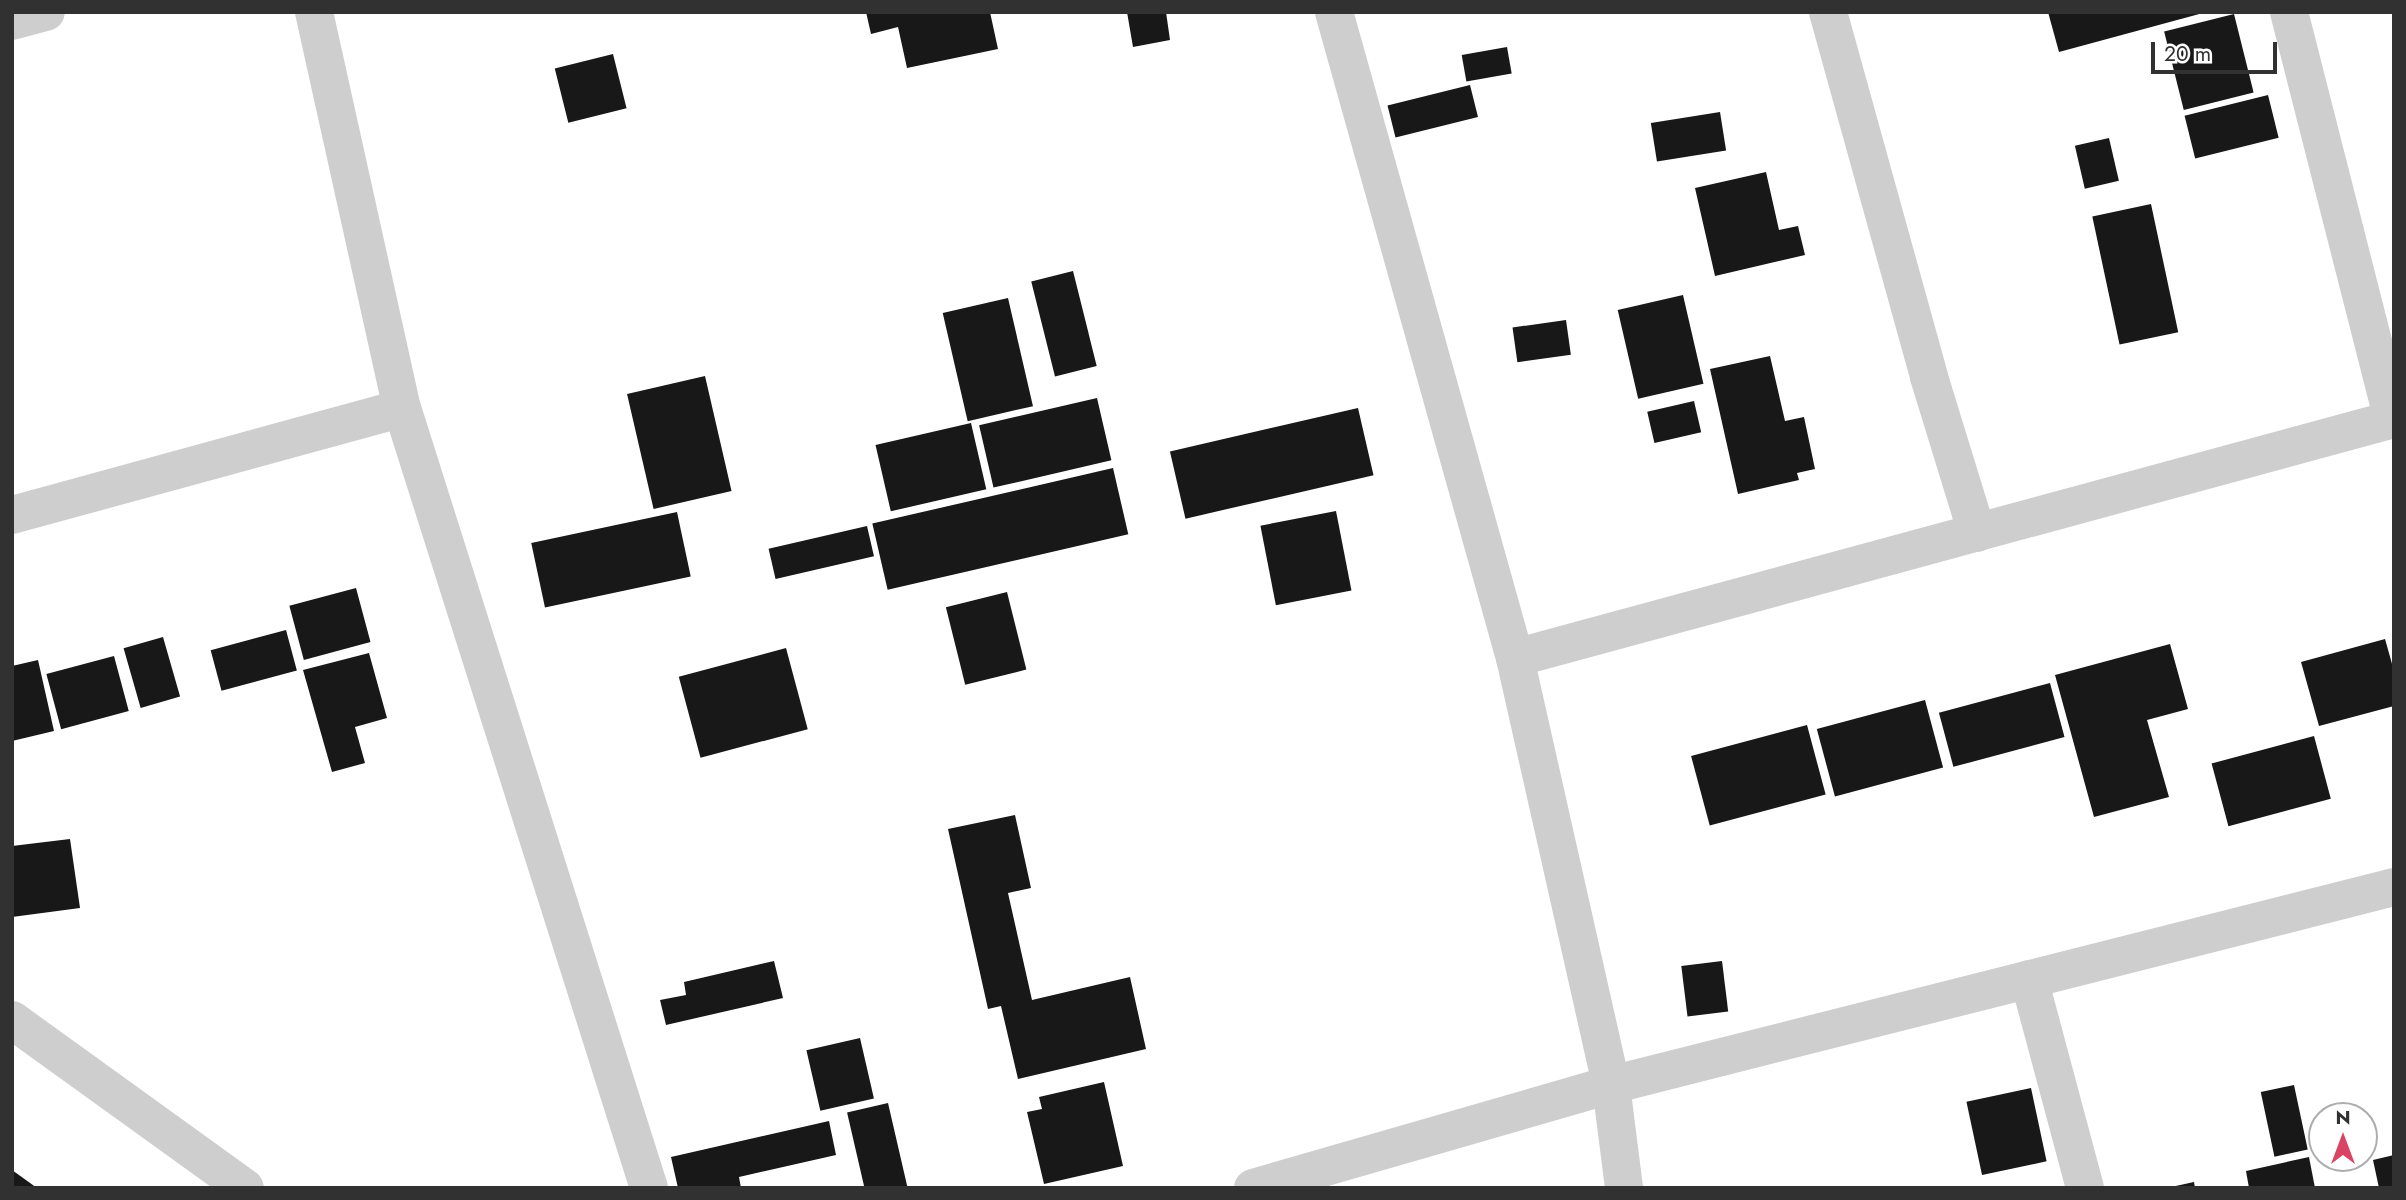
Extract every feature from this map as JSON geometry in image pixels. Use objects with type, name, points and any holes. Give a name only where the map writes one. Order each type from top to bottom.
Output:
[{"type":"street","points":[[12,21],[46,12]]},
{"type":"street","points":[[314,12],[402,408],[649,1188]]},
{"type":"street","points":[[1334,12],[1516,658],[1611,1085],[1624,1188]]},
{"type":"street","points":[[1828,12],[1929,377],[1977,533]]},
{"type":"street","points":[[1516,658],[2393,419],[2289,12]]},
{"type":"street","points":[[12,515],[402,408]]},
{"type":"street","points":[[1253,1188],[1611,1085],[2394,887]]},
{"type":"street","points":[[2029,979],[2085,1188]]},
{"type":"street","points":[[12,1020],[245,1188]]},
{"type":"building","points":[[866,12],[990,12],[998,49],[907,68],[898,27],[871,34]]},
{"type":"building","points":[[1127,12],[1166,12],[1170,40],[1133,47]]},
{"type":"building","points":[[2048,12],[2203,12],[2203,13],[2059,52]]},
{"type":"building","points":[[2234,14],[2254,93],[2184,110],[2164,31]]},
{"type":"building","points":[[1507,47],[1512,74],[1466,82],[1462,55]]},
{"type":"building","points":[[613,54],[627,108],[568,123],[555,69]]},
{"type":"building","points":[[1470,85],[1478,117],[1396,138],[1388,106]]},
{"type":"building","points":[[2268,95],[2279,138],[2195,158],[2185,116]]},
{"type":"building","points":[[1720,112],[1726,151],[1657,161],[1651,123]]},
{"type":"building","points":[[2109,138],[2119,181],[2085,189],[2075,146]]},
{"type":"building","points":[[1766,172],[1779,230],[1798,226],[1805,255],[1715,276],[1695,188]]},
{"type":"building","points":[[2151,204],[2178,332],[2120,345],[2092,216]]},
{"type":"building","points":[[1073,271],[1097,366],[1055,376],[1031,281]]},
{"type":"building","points":[[1683,295],[1703,384],[1638,399],[1618,310]]},
{"type":"building","points":[[1008,298],[1033,406],[968,421],[943,313]]},
{"type":"building","points":[[1566,320],[1571,355],[1517,362],[1513,328]]},
{"type":"building","points":[[1770,356],[1785,421],[1804,417],[1815,469],[1797,473],[1799,480],[1738,494],[1710,369]]},
{"type":"building","points":[[705,376],[732,491],[654,509],[627,394]]},
{"type":"building","points":[[1097,398],[1111,460],[993,488],[979,425]]},
{"type":"building","points":[[1694,401],[1701,432],[1654,443],[1647,412]]},
{"type":"building","points":[[1358,408],[1374,475],[1185,519],[1170,451]]},
{"type":"building","points":[[971,423],[986,489],[891,511],[876,445]]},
{"type":"building","points":[[1113,468],[1128,534],[888,590],[872,524]]},
{"type":"building","points":[[1336,511],[1351,591],[1276,605],[1260,526]]},
{"type":"building","points":[[677,512],[691,577],[545,608],[531,543]]},
{"type":"building","points":[[867,526],[874,556],[776,579],[769,549]]},
{"type":"building","points":[[356,588],[370,642],[304,660],[289,606]]},
{"type":"building","points":[[1007,592],[1026,670],[965,685],[946,607]]},
{"type":"building","points":[[286,630],[297,671],[222,691],[211,650]]},
{"type":"building","points":[[163,637],[180,697],[141,708],[124,648]]},
{"type":"building","points":[[2385,639],[2394,671],[2394,706],[2319,726],[2301,662]]},
{"type":"building","points":[[2170,644],[2188,709],[2147,720],[2169,797],[2094,817],[2055,675]]},
{"type":"building","points":[[786,648],[808,729],[701,758],[679,677]]},
{"type":"building","points":[[369,653],[387,718],[355,727],[365,763],[332,772],[303,670]]},
{"type":"building","points":[[114,656],[129,711],[61,729],[46,674]]},
{"type":"building","points":[[38,660],[54,731],[12,741],[12,666]]},
{"type":"building","points":[[2050,683],[2064,737],[1953,767],[1939,713]]},
{"type":"building","points":[[1925,700],[1943,768],[1835,797],[1817,729]]},
{"type":"building","points":[[1807,725],[1826,795],[1710,826],[1691,756]]},
{"type":"building","points":[[2314,736],[2331,799],[2228,826],[2212,763]]},
{"type":"building","points":[[1015,815],[1031,888],[1008,893],[1032,1000],[1130,977],[1146,1049],[1018,1079],[1001,1006],[988,1009],[948,829]]},
{"type":"building","points":[[70,839],[80,908],[12,917],[12,846]]},
{"type":"building","points":[[774,961],[783,998],[666,1025],[660,1000],[686,995],[684,982]]},
{"type":"building","points":[[1722,961],[1728,1012],[1688,1017],[1681,966]]},
{"type":"building","points":[[860,1038],[874,1098],[820,1111],[806,1050]]},
{"type":"building","points":[[1104,1082],[1123,1166],[1044,1184],[1027,1112],[1042,1109],[1039,1097]]},
{"type":"building","points":[[2294,1085],[2308,1150],[2274,1157],[2261,1092]]},
{"type":"building","points":[[2031,1088],[2047,1161],[1982,1175],[1966,1102]]},
{"type":"building","points":[[888,1103],[908,1188],[865,1188],[847,1112]]},
{"type":"building","points":[[829,1121],[836,1155],[739,1177],[741,1188],[678,1188],[671,1157]]},
{"type":"building","points":[[2394,1155],[2394,1188],[2379,1188],[2376,1172],[2378,1172],[2378,1159]]},
{"type":"building","points":[[2308,1157],[2308,1172],[2312,1172],[2315,1188],[2249,1188],[2246,1171]]},
{"type":"building","points":[[12,1170],[37,1188],[12,1188]]},
{"type":"building","points":[[2194,1182],[2195,1188],[2171,1188],[2171,1187]]}]
